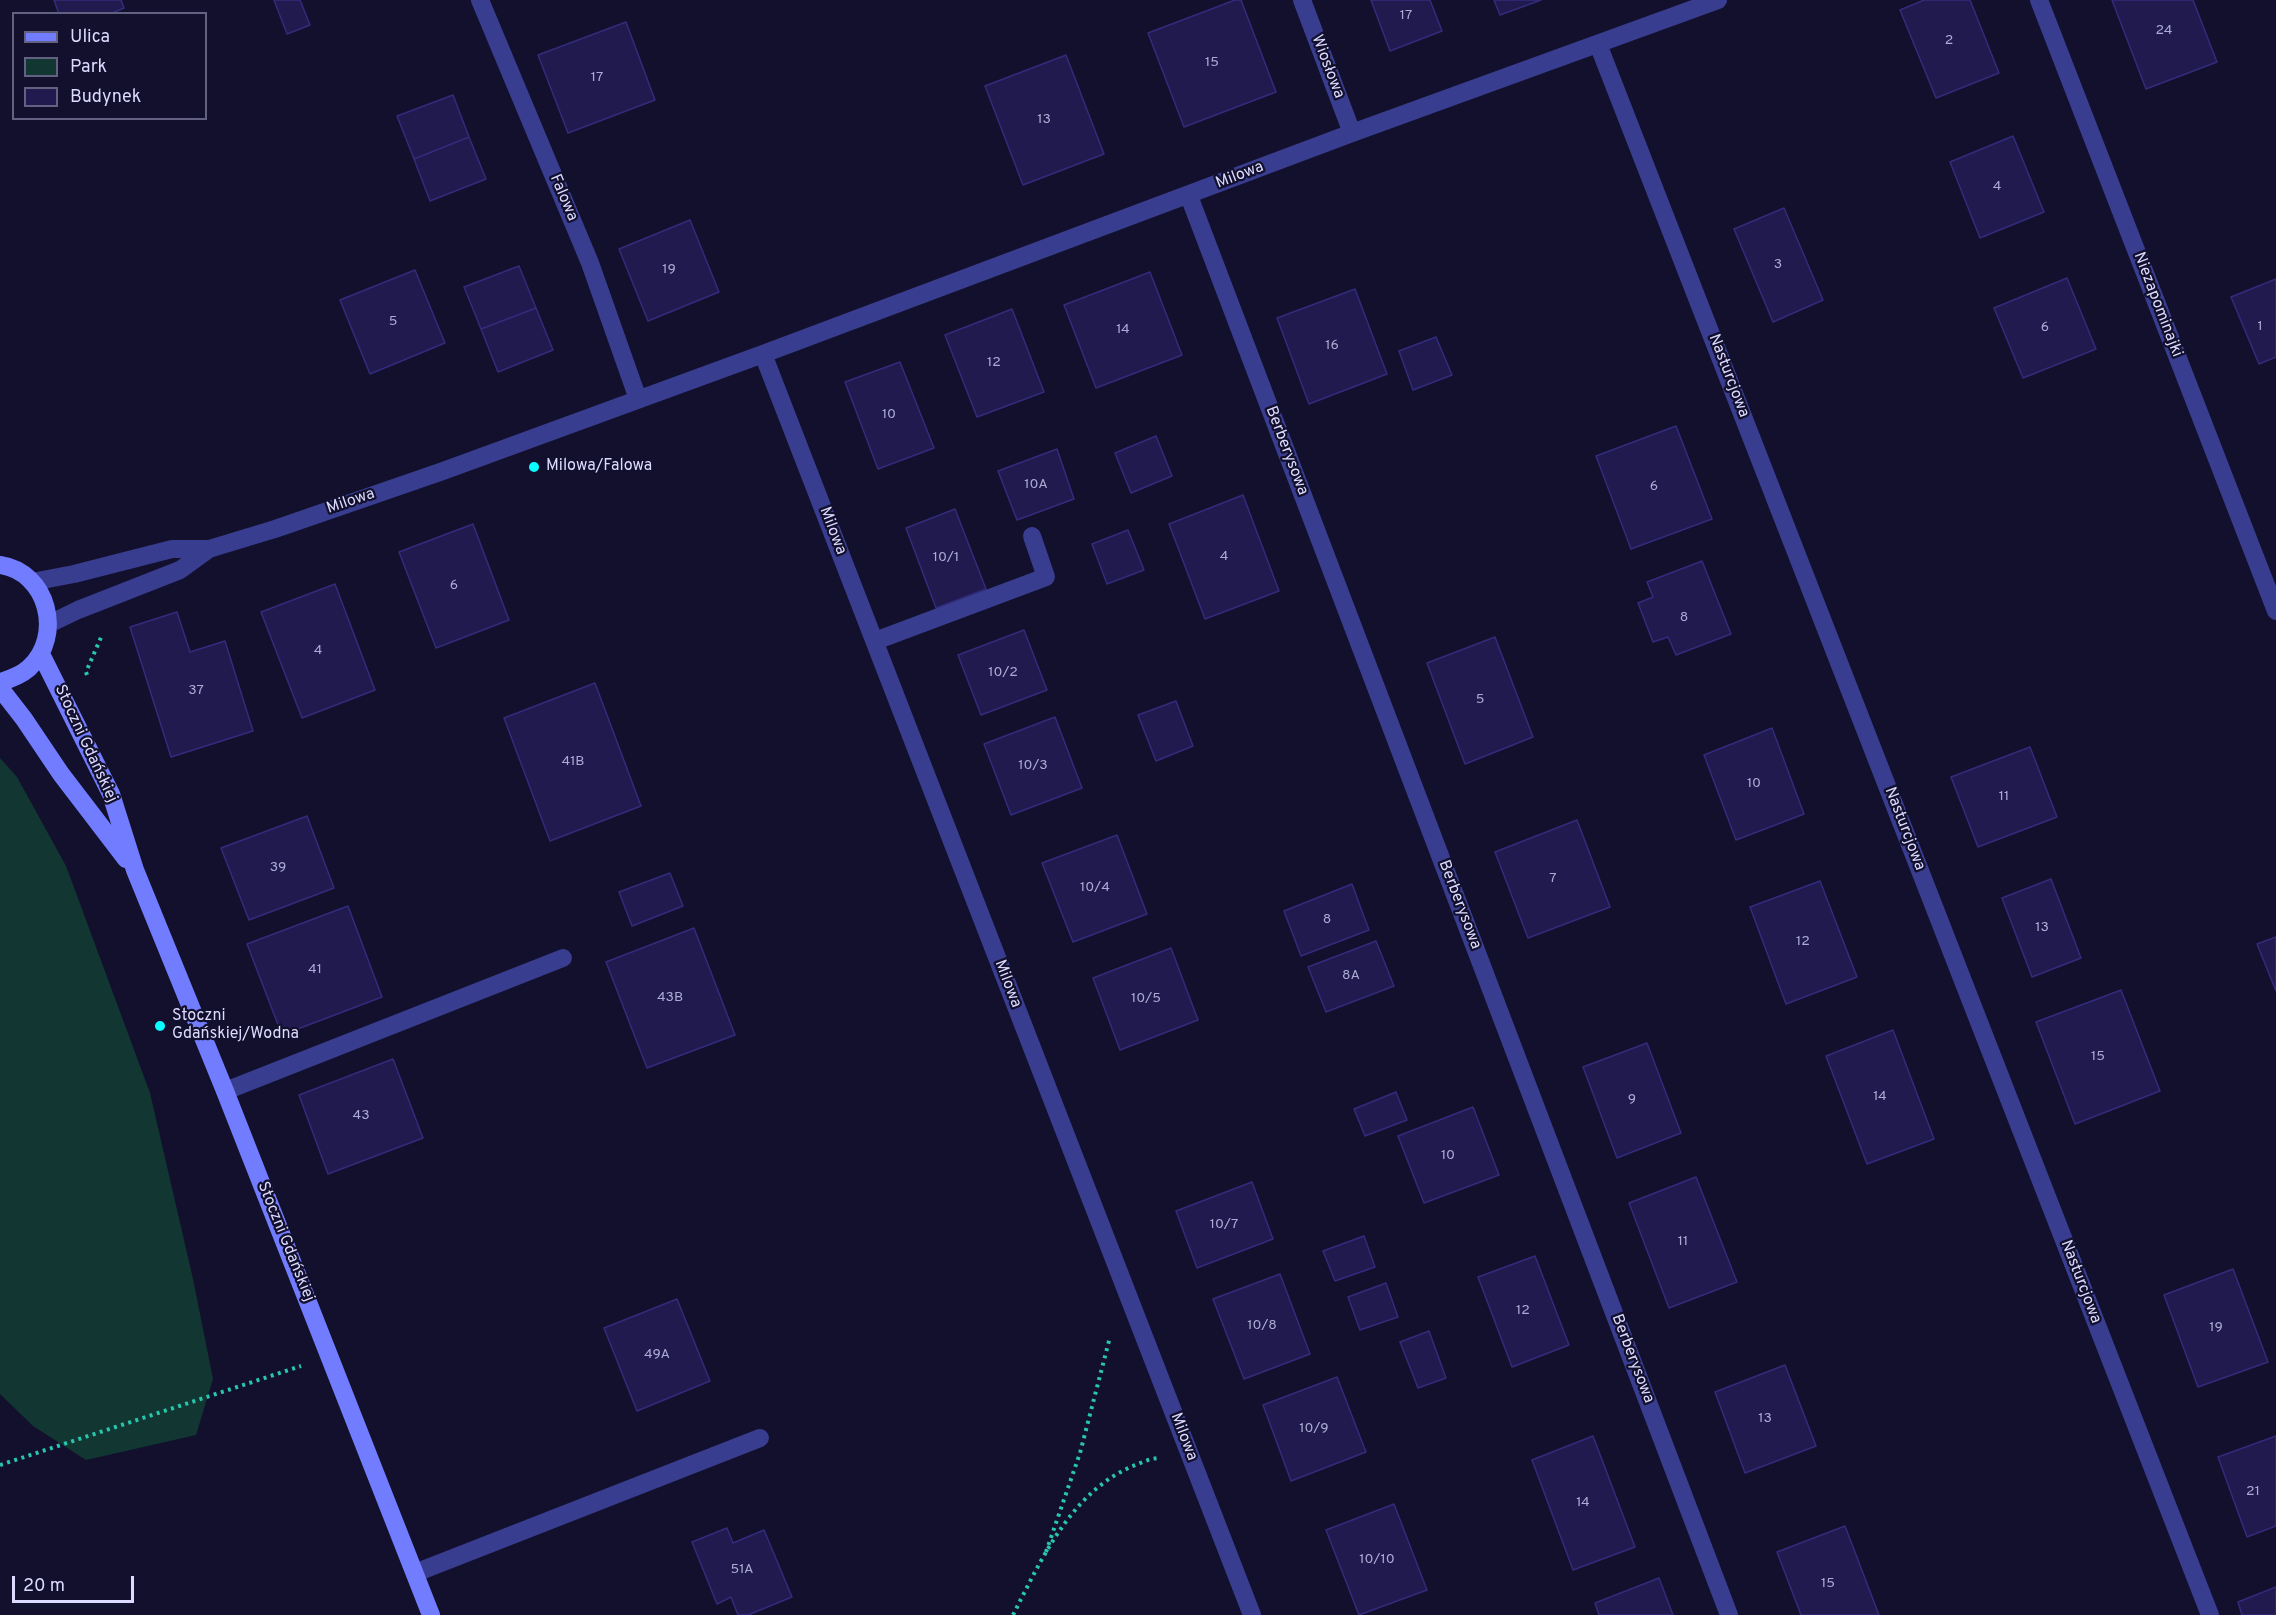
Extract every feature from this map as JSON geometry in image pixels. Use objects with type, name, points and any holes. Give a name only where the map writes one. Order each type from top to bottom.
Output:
[{"type":"street","name":"Falowa","points":[[480,0],[590,262],[638,399]]},
{"type":"street","name":"Wiosłowa","points":[[1302,0],[1352,134]]},
{"type":"street","name":"Milowa","points":[[49,624],[78,610],[180,570],[209,549],[443,471],[1718,0]]},
{"type":"street","name":"Niezapominajki","points":[[2038,0],[2276,611]]},
{"type":"street","name":"Nasturcjowa","points":[[1598,44],[2210,1615]]},
{"type":"street","name":"Berberysowa","points":[[1189,196],[1729,1615]]},
{"type":"street","name":"Milowa","points":[[763,354],[1252,1615]]},
{"type":"street","points":[[875,641],[1046,577],[1032,536]]},
{"type":"street","name":"Milowa","points":[[32,582],[74,574],[172,549],[209,549]]},
{"type":"street","points":[[0,565],[19,572],[32,582],[47,608],[49,624],[41,654],[29,668],[14,678],[0,682]]},
{"type":"street","name":"Stoczni Gdańskiej","points":[[41,654],[111,794],[135,870],[225,1091],[431,1615]]},
{"type":"street","name":"Stoczni Gdańskiej","points":[[0,688],[61,774],[135,870]]},
{"type":"street","points":[[225,1091],[563,958]]},
{"type":"street","points":[[415,1574],[760,1438]]},
{"type":"path","points":[[1046,1552],[1080,1453],[1113,1328]]},
{"type":"path","points":[[0,1465],[330,1357]]},
{"type":"path","points":[[1013,1615],[1046,1552],[1071,1515],[1100,1484],[1126,1468],[1154,1458],[1190,1455]]},
{"type":"green space","points":[[0,758],[17,777],[66,866],[150,1093],[193,1279],[213,1379],[196,1435],[86,1460],[33,1426],[0,1394]]},
{"type":"building","points":[[54,0],[121,0],[124,8],[115,12],[58,12]]},
{"type":"building","points":[[274,0],[300,0],[310,25],[287,34]]},
{"type":"building","points":[[1235,0],[1241,0],[1276,92],[1184,127],[1148,33]]},
{"type":"building","points":[[1371,0],[1430,0],[1442,31],[1390,51]]},
{"type":"building","points":[[1494,0],[1541,0],[1500,15]]},
{"type":"building","points":[[1924,0],[1970,0],[1999,73],[1936,98],[1900,10]]},
{"type":"building","points":[[2112,0],[2193,0],[2217,62],[2146,89]]},
{"type":"building","points":[[626,22],[655,100],[568,133],[538,55]]},
{"type":"building","points":[[1066,55],[1104,154],[1023,185],[985,86]]},
{"type":"building","points":[[453,95],[469,137],[414,159],[397,116]]},
{"type":"building","points":[[2013,136],[2044,212],[1980,238],[1950,162]]},
{"type":"building","points":[[469,137],[486,179],[430,201],[414,159]]},
{"type":"building","points":[[1784,208],[1823,300],[1773,322],[1734,229]]},
{"type":"building","points":[[690,220],[719,292],[648,321],[619,249]]},
{"type":"building","points":[[519,266],[536,308],[481,329],[464,287]]},
{"type":"building","points":[[415,270],[445,343],[370,374],[340,300]]},
{"type":"building","points":[[1150,272],[1182,355],[1096,388],[1064,305]]},
{"type":"building","points":[[2067,278],[2096,349],[2023,378],[1994,308]]},
{"type":"building","points":[[2276,279],[2276,357],[2259,364],[2231,297]]},
{"type":"building","points":[[1355,289],[1387,374],[1309,404],[1277,318]]},
{"type":"building","points":[[536,308],[553,350],[498,372],[481,329]]},
{"type":"building","points":[[1012,309],[1044,392],[977,417],[945,335]]},
{"type":"building","points":[[1436,337],[1452,375],[1413,390],[1399,351]]},
{"type":"building","points":[[900,362],[934,448],[878,469],[845,382]]},
{"type":"building","points":[[1676,426],[1712,519],[1631,549],[1596,456]]},
{"type":"building","points":[[1156,436],[1172,476],[1131,493],[1115,453]]},
{"type":"building","points":[[1057,449],[1074,499],[1017,520],[998,471]]},
{"type":"building","points":[[1243,495],[1279,591],[1205,619],[1169,524]]},
{"type":"building","points":[[955,509],[986,589],[936,608],[906,528]]},
{"type":"building","points":[[473,524],[509,620],[436,648],[399,552]]},
{"type":"building","points":[[1128,530],[1144,570],[1107,584],[1092,544]]},
{"type":"building","points":[[1702,561],[1731,634],[1676,655],[1668,637],[1653,642],[1638,603],[1653,597],[1647,582]]},
{"type":"building","points":[[335,584],[375,690],[302,718],[261,612]]},
{"type":"building","points":[[177,612],[190,652],[225,641],[253,731],[171,757],[130,627]]},
{"type":"building","points":[[1024,630],[1047,690],[981,715],[958,655]]},
{"type":"building","points":[[1495,637],[1533,737],[1465,764],[1427,663]]},
{"type":"building","points":[[595,683],[641,806],[550,841],[504,718]]},
{"type":"building","points":[[1176,701],[1193,746],[1156,761],[1138,715]]},
{"type":"building","points":[[1055,717],[1082,788],[1011,815],[984,744]]},
{"type":"building","points":[[1772,728],[1804,814],[1736,840],[1704,755]]},
{"type":"building","points":[[2030,747],[2057,817],[1978,847],[1951,777]]},
{"type":"building","points":[[307,816],[334,888],[249,920],[221,848]]},
{"type":"building","points":[[1577,820],[1610,907],[1528,938],[1495,852]]},
{"type":"building","points":[[1117,835],[1147,914],[1073,942],[1042,863]]},
{"type":"building","points":[[670,873],[683,906],[632,926],[619,892]]},
{"type":"building","points":[[2051,879],[2081,958],[2032,977],[2002,898]]},
{"type":"building","points":[[1820,881],[1857,977],[1786,1004],[1750,907]]},
{"type":"building","points":[[1352,884],[1369,930],[1301,956],[1284,911]]},
{"type":"building","points":[[348,906],[382,997],[282,1035],[247,944]]},
{"type":"building","points":[[694,928],[735,1035],[647,1068],[606,962]]},
{"type":"building","points":[[2276,937],[2276,991],[2257,944]]},
{"type":"building","points":[[1376,941],[1394,986],[1326,1012],[1308,967]]},
{"type":"building","points":[[1171,948],[1198,1020],[1120,1050],[1093,978]]},
{"type":"building","points":[[2121,990],[2160,1091],[2075,1124],[2036,1022]]},
{"type":"building","points":[[1893,1030],[1934,1139],[1867,1164],[1826,1056]]},
{"type":"building","points":[[1647,1043],[1681,1133],[1617,1158],[1583,1067]]},
{"type":"building","points":[[393,1059],[423,1138],[328,1174],[299,1095]]},
{"type":"building","points":[[1396,1092],[1407,1120],[1365,1136],[1354,1109]]},
{"type":"building","points":[[1473,1107],[1499,1175],[1424,1203],[1398,1136]]},
{"type":"building","points":[[1696,1177],[1737,1282],[1669,1308],[1629,1203]]},
{"type":"building","points":[[1252,1182],[1273,1239],[1197,1268],[1176,1211]]},
{"type":"building","points":[[1364,1236],[1375,1267],[1335,1281],[1323,1251]]},
{"type":"building","points":[[1535,1256],[1569,1345],[1512,1367],[1478,1277]]},
{"type":"building","points":[[2233,1269],[2268,1362],[2198,1387],[2164,1295]]},
{"type":"building","points":[[1280,1274],[1310,1354],[1244,1379],[1213,1299]]},
{"type":"building","points":[[1386,1283],[1398,1317],[1360,1330],[1348,1297]]},
{"type":"building","points":[[677,1299],[710,1381],[637,1411],[604,1328]]},
{"type":"building","points":[[1429,1331],[1446,1378],[1418,1388],[1400,1342]]},
{"type":"building","points":[[1785,1365],[1816,1446],[1745,1473],[1715,1392]]},
{"type":"building","points":[[1337,1377],[1366,1452],[1291,1481],[1263,1405]]},
{"type":"building","points":[[1593,1436],[1635,1547],[1573,1570],[1532,1460]]},
{"type":"building","points":[[2276,1436],[2276,1526],[2247,1537],[2218,1457]]},
{"type":"building","points":[[1394,1504],[1427,1590],[1359,1615],[1326,1530]]},
{"type":"building","points":[[1845,1526],[1879,1615],[1801,1615],[1777,1552]]},
{"type":"building","points":[[727,1528],[733,1543],[764,1530],[792,1597],[748,1615],[738,1615],[731,1597],[717,1604],[692,1542]]},
{"type":"building","points":[[1659,1578],[1673,1615],[1599,1615],[1595,1603]]},
{"type":"building","points":[[2276,1587],[2276,1615],[2242,1615],[2238,1602]]},
{"type":"place","name":"Milowa/Falowa","points":[[534,467]]},
{"type":"place","name":"Stoczni Gdańskiej/Wodna","points":[[160,1026]]}]
